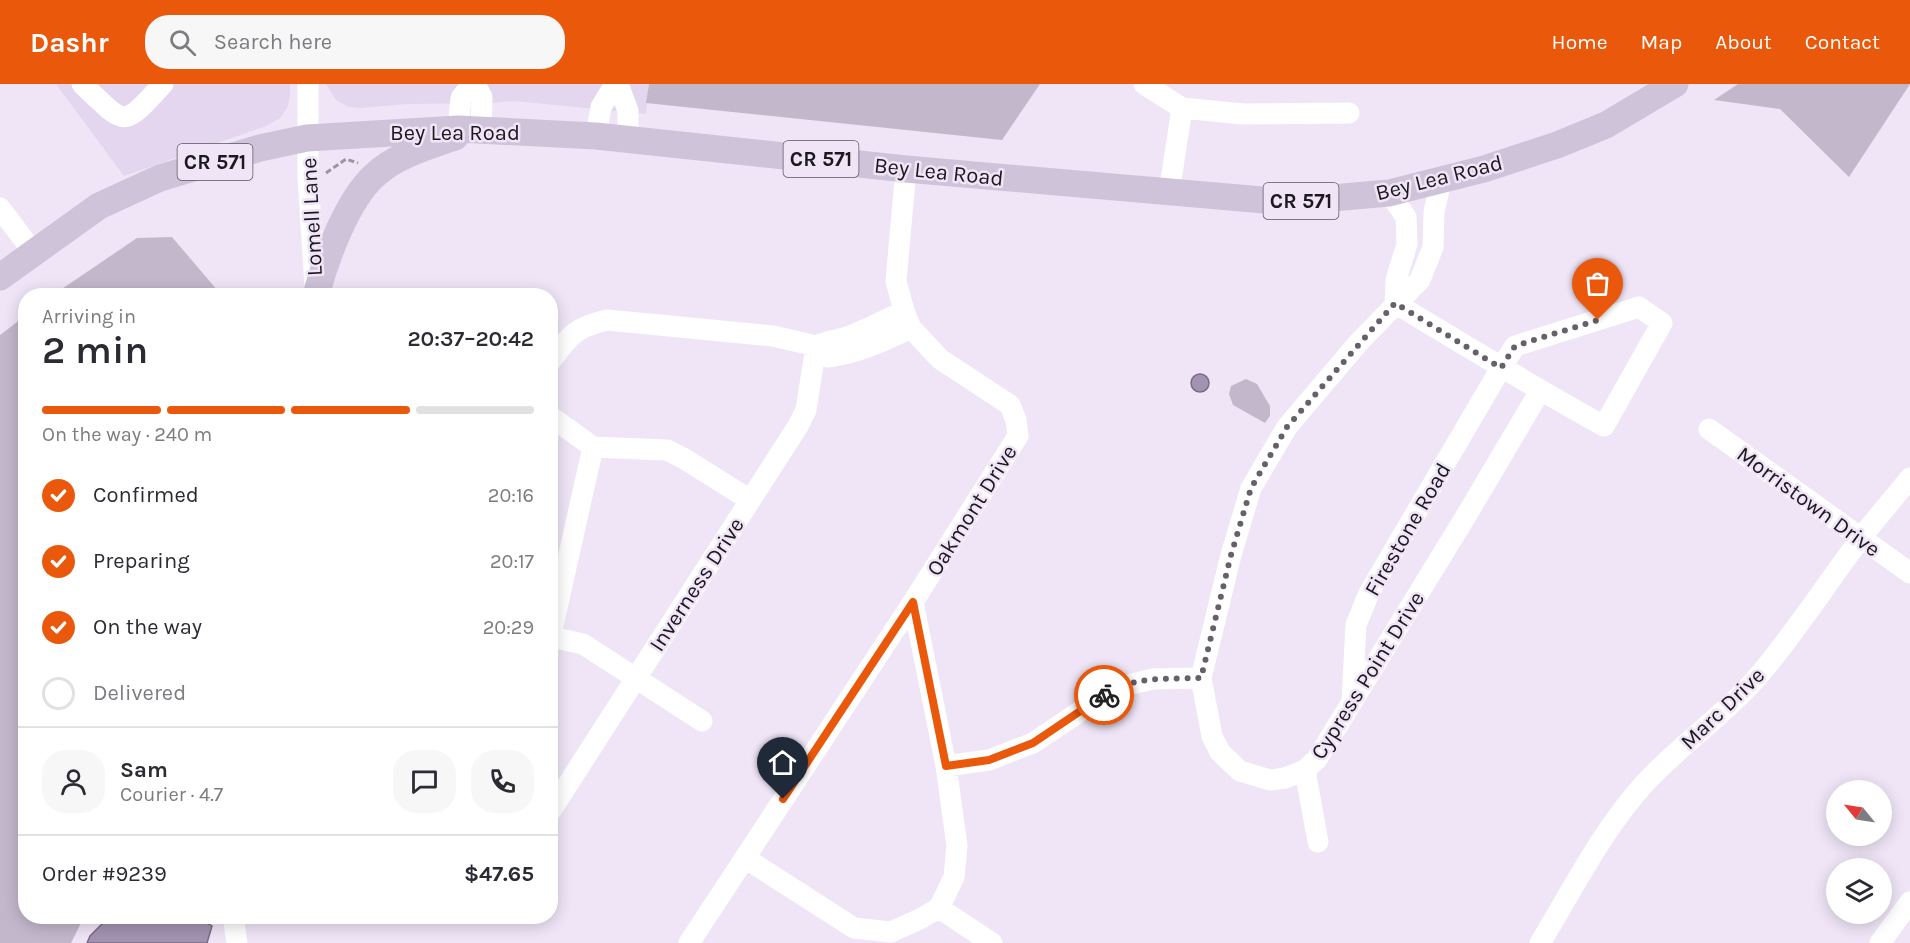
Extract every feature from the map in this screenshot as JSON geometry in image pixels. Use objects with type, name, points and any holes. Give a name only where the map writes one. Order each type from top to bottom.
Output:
[{"type":"main road","name":"Bey Lea Road","points":[[0,278],[99,207],[160,178],[260,148],[307,138],[470,129],[596,136],[906,169],[1169,194],[1287,202],[1389,193],[1441,181],[1557,145],[1596,129],[1675,84]]},
{"type":"main road","points":[[318,288],[324,265],[338,232],[363,189],[376,174],[393,162],[470,129]]},
{"type":"street","points":[[82,84],[113,113],[123,118],[130,117],[137,112],[163,84]]},
{"type":"street","name":"Lomell Lane","points":[[308,84],[307,138],[316,288]]},
{"type":"street","points":[[470,129],[461,98],[473,84]]},
{"type":"street","points":[[596,136],[600,107],[617,84]]},
{"type":"street","points":[[617,84],[628,111],[628,139]]},
{"type":"street","points":[[1144,84],[1182,108],[1243,114],[1349,113]]},
{"type":"street","points":[[1169,194],[1182,108]]},
{"type":"street","name":"Oakmont Drive","points":[[689,943],[913,602],[1018,436],[1016,420],[1010,405],[940,359],[908,319],[896,281],[906,169]]},
{"type":"street","points":[[1395,303],[1420,280],[1429,258],[1433,247],[1437,195],[1441,181]]},
{"type":"street","points":[[1389,193],[1406,217],[1407,244],[1396,280],[1395,303]]},
{"type":"street","points":[[0,208],[34,253]]},
{"type":"street","name":"Firestone Road","points":[[1352,703],[1356,624],[1369,593],[1501,368],[1515,346],[1639,307],[1662,323],[1605,426],[1540,391],[1501,368],[1395,303]]},
{"type":"street","name":"Cypress Point Drive","points":[[1395,303],[1287,427],[1251,488],[1231,555],[1201,678],[1212,736],[1220,753],[1239,771],[1270,780],[1285,778],[1305,770],[1317,759],[1540,391]]},
{"type":"street","points":[[558,351],[569,336],[586,325],[607,320],[773,336],[816,346],[828,340],[843,339],[908,319]]},
{"type":"street","name":"Inverness Drive","points":[[558,799],[798,426],[806,410],[816,346]]},
{"type":"street","points":[[558,422],[593,447],[668,450],[750,500]]},
{"type":"street","name":"Morristown Drive","points":[[1709,429],[1910,573]]},
{"type":"street","points":[[558,606],[593,447]]},
{"type":"street","name":"Marc Drive","points":[[1540,943],[1615,821],[1644,785],[1678,750],[1731,704],[1760,675],[1861,538],[1910,478]]},
{"type":"street","points":[[745,858],[854,928],[891,932],[920,920],[939,908],[954,877],[957,846],[946,766],[913,602]]},
{"type":"street","points":[[558,639],[583,644],[702,721]]},
{"type":"street","points":[[946,766],[989,760],[1033,743],[1115,688],[1153,679],[1201,678]]},
{"type":"street","points":[[1305,770],[1318,842]]},
{"type":"street","points":[[1880,943],[1910,902]]},
{"type":"street","points":[[939,908],[992,943]]},
{"type":"street","points":[[234,924],[237,943]]},
{"type":"path","points":[[326,173],[346,159],[362,165]]},
{"type":"shaded area","points":[[56,84],[290,84],[290,97],[287,108],[280,118],[266,126],[124,176]]},
{"type":"shaded area","points":[[326,84],[649,84],[646,114],[514,101],[349,107],[336,100]]},
{"type":"shaded area","points":[[649,84],[1040,84],[1002,140],[646,103]]},
{"type":"shaded area","points":[[1738,84],[1910,84],[1849,177],[1780,109],[1714,100]]},
{"type":"shaded area","points":[[172,237],[215,288],[63,288],[137,238]]},
{"type":"shaded area","points":[[18,321],[18,924],[80,924],[71,943],[0,943],[0,335]]},
{"type":"shaded area","points":[[1200,374],[1206,377],[1209,383],[1206,389],[1200,392],[1194,389],[1191,383],[1194,377]]},
{"type":"shaded area","points":[[1246,379],[1257,384],[1270,406],[1270,416],[1265,423],[1233,405],[1229,394],[1231,386]]},
{"type":"shaded area","points":[[102,924],[209,924],[212,926],[207,943],[87,943],[90,936]]},
{"type":"way so far","points":[[1104,695],[1115,688],[1153,679],[1201,678],[1231,555],[1251,488],[1287,427],[1395,303],[1501,368],[1515,346],[1598,320]]},
{"type":"route","points":[[783,799],[913,602],[946,766],[989,760],[1033,743],[1104,695]]}]
